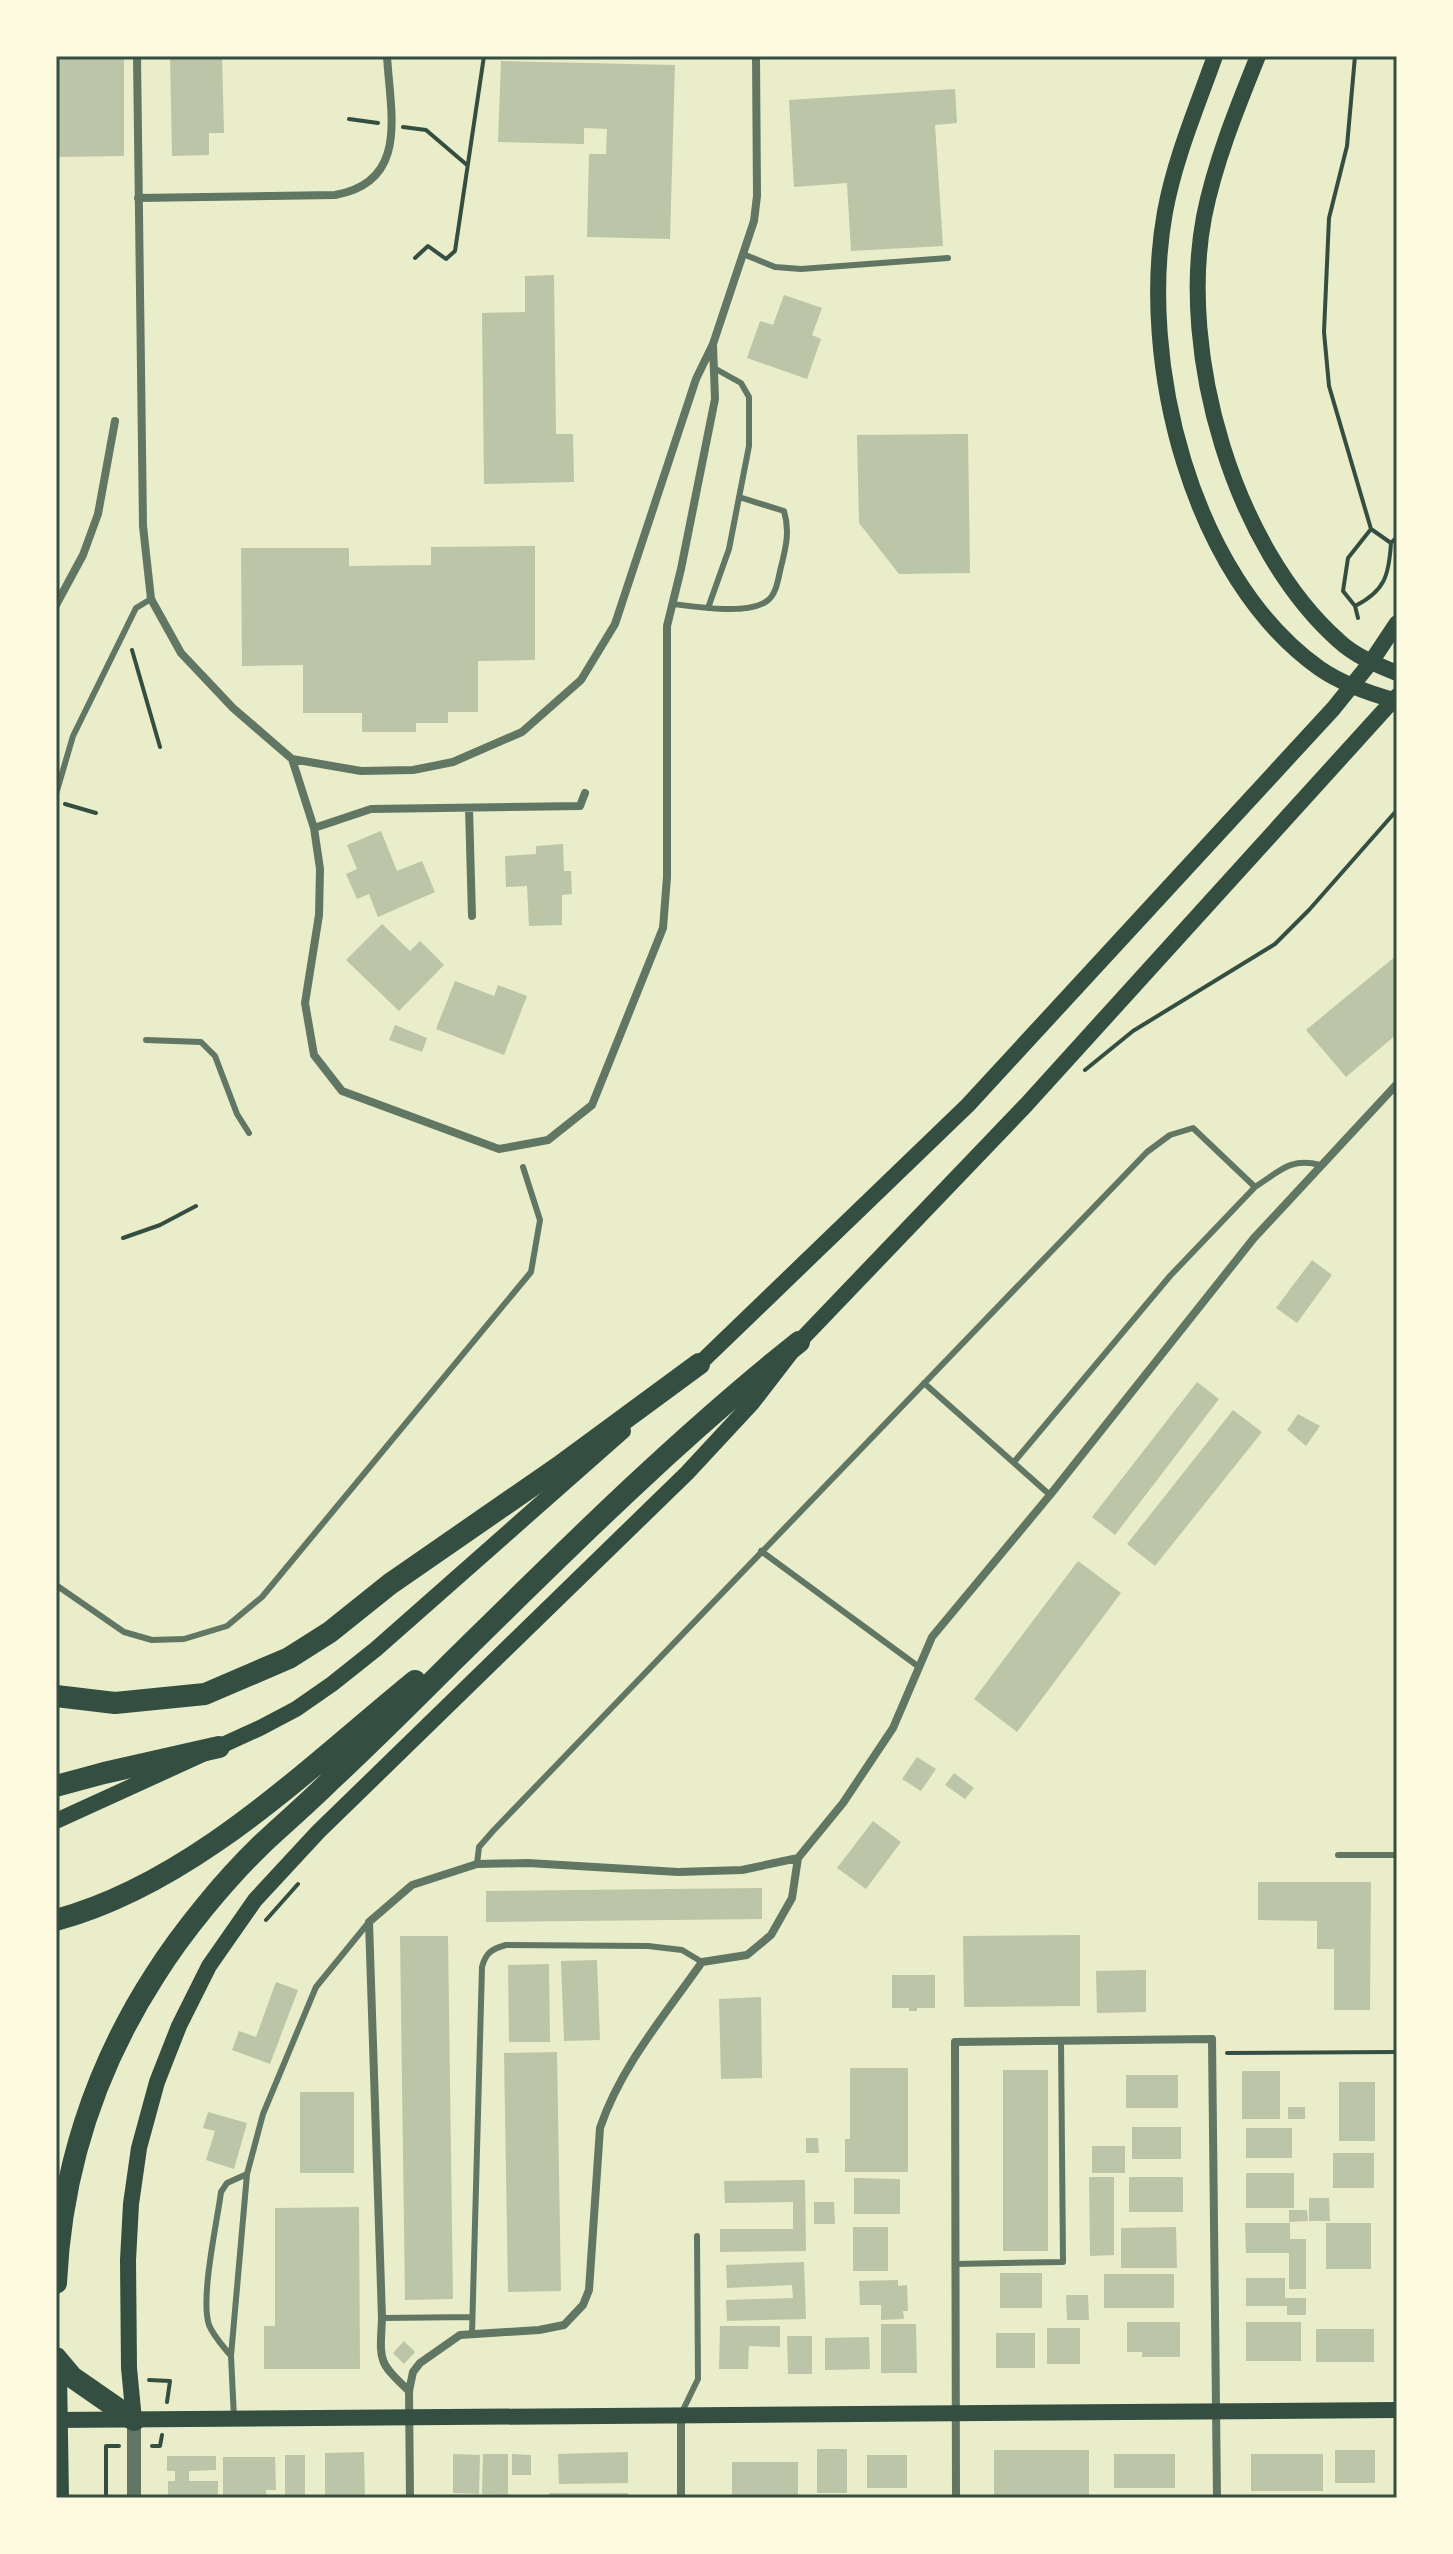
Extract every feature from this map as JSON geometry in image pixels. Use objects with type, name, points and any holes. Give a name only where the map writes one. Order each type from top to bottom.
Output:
[{"type":"highway","points":[[56,2283],[66,2194],[96,2085],[123,2029],[156,1972],[215,1896],[259,1846],[329,1783],[605,1511],[731,1397],[799,1342]]},
{"type":"highway","points":[[56,1696],[115,1703],[205,1694],[289,1658],[330,1632],[390,1584],[559,1467],[699,1364]]},
{"type":"highway","points":[[56,1920],[95,1910],[206,1848],[267,1802],[553,1563]]},
{"type":"highway","points":[[56,1786],[219,1747]]},
{"type":"highway","points":[[56,2358],[72,2377],[134,2420]]},
{"type":"highway","points":[[56,2373],[58,2498]]},
{"type":"main road","points":[[134,2420],[129,2368],[128,2260],[131,2204],[139,2148],[157,2082],[179,2026],[209,1966],[255,1900],[318,1832],[687,1473],[752,1403],[799,1342],[1026,1105],[1396,699],[1353,686],[1322,670],[1276,631],[1243,588],[1219,548],[1198,502],[1168,405],[1160,342],[1159,283],[1165,214],[1178,159],[1215,56]]},
{"type":"main road","points":[[1258,56],[1216,170],[1204,219],[1198,286],[1206,387],[1234,482],[1262,541],[1315,617],[1340,643],[1397,673]]},
{"type":"main road","points":[[56,1821],[296,1709],[332,1684],[376,1649],[699,1364],[968,1105],[1353,686],[1397,623]]},
{"type":"main road","points":[[56,2420],[1397,2410]]},
{"type":"street","points":[[137,56],[143,526],[151,599],[181,653],[233,708],[292,759],[361,771],[413,770],[453,762],[522,732],[581,680],[615,624],[696,379],[713,344],[754,221],[757,196],[756,56]]},
{"type":"street","points":[[138,198],[335,195],[354,191],[378,174],[389,155],[387,56]]},
{"type":"street","points":[[292,759],[314,828],[320,869],[319,915],[305,1003],[314,1055],[342,1091],[485,1144],[499,1149],[548,1140],[592,1105],[663,928],[667,877],[667,626],[715,399],[713,344]]},
{"type":"street","points":[[56,605],[83,555],[98,514],[115,421]]},
{"type":"street","points":[[314,828],[371,809],[580,806],[585,793]]},
{"type":"street","points":[[469,808],[472,916]]},
{"type":"street","points":[[410,2498],[409,2391],[413,2372],[420,2363],[460,2335],[539,2330],[564,2325],[583,2305],[589,2290],[600,2128],[608,2103],[625,2073],[702,1962],[747,1955],[771,1935],[792,1898],[798,1858],[843,1803],[893,1728],[932,1637],[1050,1495],[1254,1238],[1397,1084]]},
{"type":"street","points":[[409,2391],[386,2369],[381,2353],[369,1922],[412,1885],[477,1864],[528,1863],[678,1872],[742,1870],[798,1858]]},
{"type":"street","points":[[956,2498],[955,2042],[1212,2039],[1217,2498]]},
{"type":"street","points":[[681,2415],[681,2498]]},
{"type":"street","points":[[134,2420],[134,2498]]},
{"type":"lane","points":[[743,254],[775,267],[801,269],[948,258]]},
{"type":"lane","points":[[708,608],[729,549],[749,446],[749,397],[741,383],[714,368]]},
{"type":"lane","points":[[673,604],[708,608],[750,606],[766,602],[774,593],[788,539],[784,511],[739,497]]},
{"type":"lane","points":[[56,794],[73,736],[136,608],[151,599]]},
{"type":"lane","points":[[146,1040],[201,1042],[215,1056],[237,1114],[249,1133]]},
{"type":"lane","points":[[477,1864],[479,1847],[493,1831],[1147,1152],[1170,1135],[1193,1128],[1255,1187]]},
{"type":"lane","points":[[1014,1462],[1170,1276],[1255,1187],[1293,1162],[1320,1165]]},
{"type":"lane","points":[[56,1585],[124,1632],[152,1640],[184,1639],[227,1626],[262,1597],[531,1272],[540,1220],[523,1167]]},
{"type":"lane","points":[[924,1383],[1050,1495]]},
{"type":"lane","points":[[761,1551],[919,1667]]},
{"type":"lane","points":[[1338,1855],[1397,1855]]},
{"type":"lane","points":[[234,2419],[231,2356],[247,2174],[263,2114],[316,1987],[369,1922]]},
{"type":"lane","points":[[472,2334],[482,1967],[485,1956],[493,1949],[506,1945],[648,1946],[682,1950],[702,1962]]},
{"type":"lane","points":[[955,2264],[1063,2262],[1061,2041]]},
{"type":"lane","points":[[231,2356],[213,2334],[206,2303],[221,2192],[227,2183],[247,2174]]},
{"type":"lane","points":[[681,2415],[698,2379],[697,2236]]},
{"type":"lane","points":[[382,2318],[472,2317]]},
{"type":"path","points":[[415,258],[428,246],[446,259],[455,251],[484,56]]},
{"type":"path","points":[[1355,56],[1347,146],[1329,218],[1324,332],[1329,386],[1371,529],[1391,543]]},
{"type":"path","points":[[349,119],[380,124]]},
{"type":"path","points":[[395,126],[426,130],[467,165]]},
{"type":"path","points":[[1358,618],[1355,606],[1343,591],[1348,558],[1371,529]]},
{"type":"path","points":[[1355,606],[1373,597],[1390,571],[1391,543],[1397,537]]},
{"type":"path","points":[[130,644],[160,747]]},
{"type":"path","points":[[65,804],[96,813]]},
{"type":"path","points":[[1078,1076],[1133,1031],[1275,944],[1397,810]]},
{"type":"path","points":[[123,1238],[160,1225],[196,1206]]},
{"type":"path","points":[[262,1925],[301,1881]]},
{"type":"path","points":[[1212,2053],[1397,2052]]},
{"type":"path","points":[[145,2380],[170,2381]]},
{"type":"path","points":[[106,2446],[106,2498]]},
{"type":"building","points":[[56,56],[124,56],[124,156],[56,157]]},
{"type":"building","points":[[170,56],[222,56],[224,133],[209,133],[209,155],[172,156]]},
{"type":"building","points":[[501,61],[675,65],[670,239],[587,237],[589,154],[606,154],[607,129],[584,128],[584,144],[498,142]]},
{"type":"building","points":[[955,89],[957,123],[935,125],[943,246],[851,251],[847,183],[794,187],[789,100]]},
{"type":"building","points":[[554,275],[556,434],[573,434],[574,482],[484,484],[482,313],[525,312],[525,276]]},
{"type":"building","points":[[784,295],[822,308],[812,335],[821,339],[807,379],[747,358],[760,321],[773,325]]},
{"type":"building","points":[[968,434],[970,573],[899,574],[859,523],[857,435]]},
{"type":"building","points":[[535,546],[535,660],[478,661],[478,712],[448,712],[448,723],[416,723],[416,732],[362,732],[362,713],[303,713],[303,665],[242,666],[241,548],[349,548],[349,566],[431,565],[431,547]]},
{"type":"building","points":[[381,831],[397,871],[422,861],[435,892],[378,917],[369,894],[357,899],[346,874],[357,869],[347,845]]},
{"type":"building","points":[[563,844],[564,871],[571,871],[572,894],[562,895],[562,925],[529,926],[527,886],[506,887],[505,856],[536,854],[536,846]]},
{"type":"building","points":[[382,924],[410,951],[420,941],[444,965],[399,1011],[346,960]]},
{"type":"building","points":[[1397,955],[1397,1034],[1346,1077],[1306,1030]]},
{"type":"building","points":[[455,981],[494,996],[498,985],[527,996],[504,1055],[436,1029]]},
{"type":"building","points":[[395,1025],[427,1038],[422,1052],[389,1040]]},
{"type":"building","points":[[1312,1260],[1332,1275],[1297,1323],[1276,1308]]},
{"type":"building","points":[[1197,1382],[1219,1399],[1115,1535],[1092,1517]]},
{"type":"building","points":[[1233,1410],[1262,1432],[1155,1566],[1127,1544]]},
{"type":"building","points":[[1298,1414],[1320,1426],[1306,1446],[1287,1430]]},
{"type":"building","points":[[1078,1561],[1121,1593],[1017,1732],[974,1699]]},
{"type":"building","points":[[917,1757],[936,1769],[921,1791],[902,1779]]},
{"type":"building","points":[[954,1773],[974,1788],[965,1799],[945,1785]]},
{"type":"building","points":[[873,1821],[901,1842],[866,1889],[837,1868]]},
{"type":"building","points":[[1258,1882],[1371,1882],[1370,2010],[1334,2010],[1334,1949],[1317,1949],[1317,1921],[1258,1920]]},
{"type":"building","points":[[762,1888],[762,1919],[486,1922],[486,1891]]},
{"type":"building","points":[[1080,1935],[1080,2006],[964,2007],[963,1936]]},
{"type":"building","points":[[400,1936],[448,1936],[453,2299],[405,2300]]},
{"type":"building","points":[[597,1960],[600,2040],[564,2041],[561,1961]]},
{"type":"building","points":[[549,1964],[550,2042],[509,2042],[508,1965]]},
{"type":"building","points":[[1146,1970],[1146,2012],[1097,2013],[1096,1971]]},
{"type":"building","points":[[892,1975],[935,1975],[935,2008],[909,2011],[909,2008],[892,2008]]},
{"type":"building","points":[[276,1982],[298,1990],[270,2064],[232,2050],[239,2031],[256,2037]]},
{"type":"building","points":[[761,1997],[762,2078],[721,2079],[719,1999]]},
{"type":"building","points":[[557,2052],[561,2291],[508,2292],[504,2053]]},
{"type":"building","points":[[850,2068],[908,2068],[908,2172],[845,2172],[845,2139],[850,2139]]},
{"type":"building","points":[[1003,2070],[1048,2070],[1048,2251],[1003,2251]]},
{"type":"building","points":[[1242,2071],[1280,2071],[1280,2119],[1242,2119]]},
{"type":"building","points":[[1126,2075],[1178,2075],[1178,2108],[1126,2108]]},
{"type":"building","points":[[1339,2082],[1375,2082],[1375,2141],[1339,2141]]},
{"type":"building","points":[[300,2092],[354,2092],[354,2173],[300,2173]]},
{"type":"building","points":[[1288,2107],[1305,2107],[1305,2119],[1288,2119]]},
{"type":"building","points":[[208,2112],[247,2123],[234,2169],[206,2160],[215,2131],[203,2128]]},
{"type":"building","points":[[1132,2127],[1181,2127],[1181,2159],[1132,2159]]},
{"type":"building","points":[[1246,2128],[1292,2128],[1292,2158],[1246,2158]]},
{"type":"building","points":[[806,2138],[818,2138],[819,2153],[806,2153]]},
{"type":"building","points":[[1092,2146],[1125,2146],[1125,2173],[1092,2173]]},
{"type":"building","points":[[1333,2153],[1374,2153],[1374,2188],[1333,2188]]},
{"type":"building","points":[[1246,2173],[1294,2173],[1294,2208],[1246,2208]]},
{"type":"building","points":[[1089,2177],[1114,2177],[1114,2255],[1090,2256]]},
{"type":"building","points":[[1129,2177],[1183,2177],[1183,2212],[1129,2212]]},
{"type":"building","points":[[854,2178],[900,2179],[900,2214],[854,2214]]},
{"type":"building","points":[[805,2180],[806,2251],[720,2252],[720,2229],[793,2229],[793,2202],[725,2203],[724,2181]]},
{"type":"building","points":[[1309,2198],[1329,2198],[1330,2221],[1309,2221]]},
{"type":"building","points":[[814,2202],[834,2202],[835,2224],[814,2224]]},
{"type":"building","points":[[359,2207],[360,2369],[264,2369],[264,2326],[275,2326],[275,2208]]},
{"type":"building","points":[[1289,2210],[1307,2210],[1308,2221],[1289,2222]]},
{"type":"building","points":[[1245,2223],[1290,2223],[1290,2239],[1306,2239],[1306,2289],[1289,2289],[1289,2253],[1246,2253]]},
{"type":"building","points":[[1326,2223],[1371,2223],[1371,2269],[1326,2269]]},
{"type":"building","points":[[853,2227],[888,2227],[888,2271],[853,2271]]},
{"type":"building","points":[[1176,2227],[1177,2268],[1121,2268],[1121,2228]]},
{"type":"building","points":[[804,2262],[806,2319],[727,2321],[726,2300],[793,2298],[792,2285],[727,2288],[726,2265]]},
{"type":"building","points":[[1000,2273],[1042,2273],[1042,2308],[1000,2308]]},
{"type":"building","points":[[1104,2274],[1174,2274],[1174,2308],[1104,2308]]},
{"type":"building","points":[[1246,2278],[1285,2278],[1285,2298],[1306,2298],[1306,2315],[1287,2315],[1287,2306],[1246,2306]]},
{"type":"building","points":[[898,2280],[898,2286],[907,2285],[908,2311],[903,2311],[904,2319],[881,2320],[881,2305],[860,2305],[859,2281]]},
{"type":"building","points":[[1066,2295],[1088,2295],[1089,2320],[1067,2320]]},
{"type":"building","points":[[1127,2322],[1180,2322],[1180,2357],[1142,2357],[1142,2352],[1127,2352]]},
{"type":"building","points":[[1246,2322],[1301,2322],[1301,2361],[1246,2361]]},
{"type":"building","points":[[881,2324],[916,2324],[917,2373],[881,2373]]},
{"type":"building","points":[[720,2326],[780,2326],[780,2347],[749,2346],[748,2369],[719,2369]]},
{"type":"building","points":[[1047,2328],[1080,2328],[1080,2364],[1047,2364]]},
{"type":"building","points":[[1316,2329],[1374,2329],[1374,2362],[1316,2362]]},
{"type":"building","points":[[996,2333],[1035,2333],[1035,2368],[996,2368]]},
{"type":"building","points":[[787,2336],[812,2336],[812,2374],[788,2374]]},
{"type":"building","points":[[869,2337],[870,2369],[825,2370],[825,2338]]},
{"type":"building","points":[[404,2341],[415,2352],[404,2364],[393,2353]]},
{"type":"building","points":[[817,2449],[847,2449],[847,2493],[817,2493]]},
{"type":"building","points":[[994,2450],[1089,2450],[1089,2495],[994,2495]]},
{"type":"building","points":[[1335,2450],[1375,2450],[1375,2483],[1335,2483]]},
{"type":"building","points":[[364,2452],[365,2498],[325,2498],[325,2453]]},
{"type":"building","points":[[628,2452],[628,2483],[559,2484],[558,2454]]},
{"type":"building","points":[[453,2454],[480,2455],[479,2494],[453,2493]]},
{"type":"building","points":[[483,2454],[508,2454],[508,2495],[482,2494]]},
{"type":"building","points":[[512,2454],[531,2455],[531,2475],[512,2475]]},
{"type":"building","points":[[1114,2454],[1175,2454],[1175,2488],[1114,2488]]},
{"type":"building","points":[[1251,2454],[1323,2454],[1323,2491],[1251,2491]]},
{"type":"building","points":[[285,2455],[305,2455],[305,2498],[285,2498]]},
{"type":"building","points":[[867,2455],[907,2455],[907,2488],[867,2488]]},
{"type":"building","points":[[167,2456],[216,2456],[216,2470],[189,2471],[189,2481],[218,2481],[218,2495],[189,2498],[168,2496],[168,2481],[175,2481],[175,2471],[167,2471]]},
{"type":"building","points":[[223,2457],[275,2457],[276,2490],[266,2490],[267,2498],[223,2498]]},
{"type":"building","points":[[732,2462],[798,2462],[798,2495],[732,2495]]},
{"type":"building","points":[[549,2493],[628,2493],[629,2498],[549,2498]]}]
